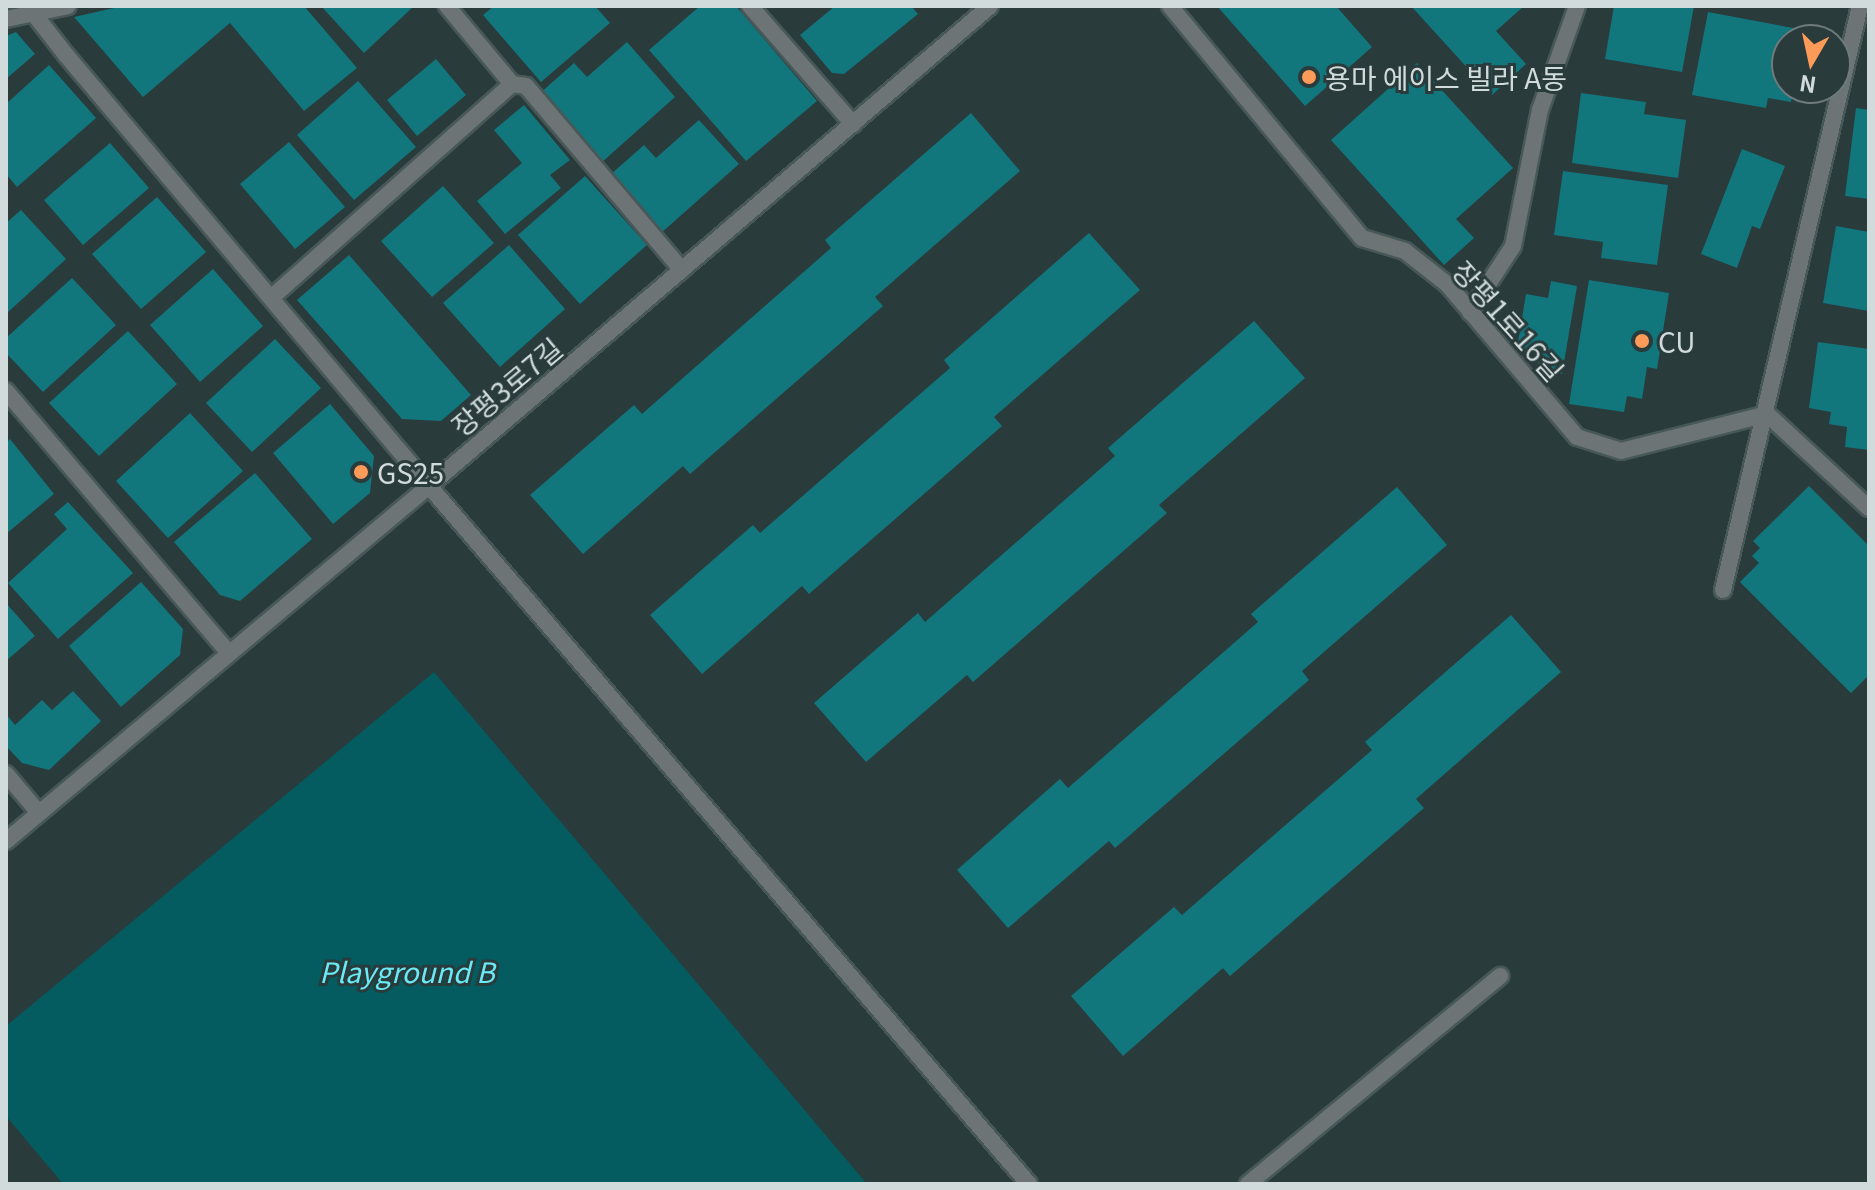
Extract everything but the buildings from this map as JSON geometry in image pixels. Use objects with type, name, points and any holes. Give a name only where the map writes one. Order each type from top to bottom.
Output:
[{"type":"street","points":[[6,19],[33,10],[68,6]]},
{"type":"street","points":[[447,6],[512,84],[526,86],[682,270]]},
{"type":"street","points":[[750,6],[853,124]]},
{"type":"street","name":"장평3로7길","points":[[6,841],[429,486],[990,6]]},
{"type":"street","name":"장평1로16길","points":[[1170,6],[1362,238],[1405,251],[1448,285],[1577,437],[1621,451],[1767,414]]},
{"type":"street","points":[[1470,312],[1513,246],[1540,110],[1577,6]]},
{"type":"street","points":[[1723,590],[1767,414],[1860,6]]},
{"type":"street","points":[[33,10],[429,486],[1029,1184]]},
{"type":"street","points":[[271,298],[512,84]]},
{"type":"street","points":[[6,391],[229,653]]},
{"type":"street","points":[[1767,414],[1869,508]]},
{"type":"street","points":[[6,774],[39,813]]},
{"type":"street","points":[[1248,1184],[1500,976]]},
{"type":"green space","name":"Playground B","points":[[434,672],[867,1184],[63,1184],[6,1116],[6,1026]]},
{"type":"place","name":"용마 에이스 빌라 A동","points":[[1309,77]]},
{"type":"place","name":"CU","points":[[1642,341]]},
{"type":"place","name":"GS25","points":[[361,472]]}]
